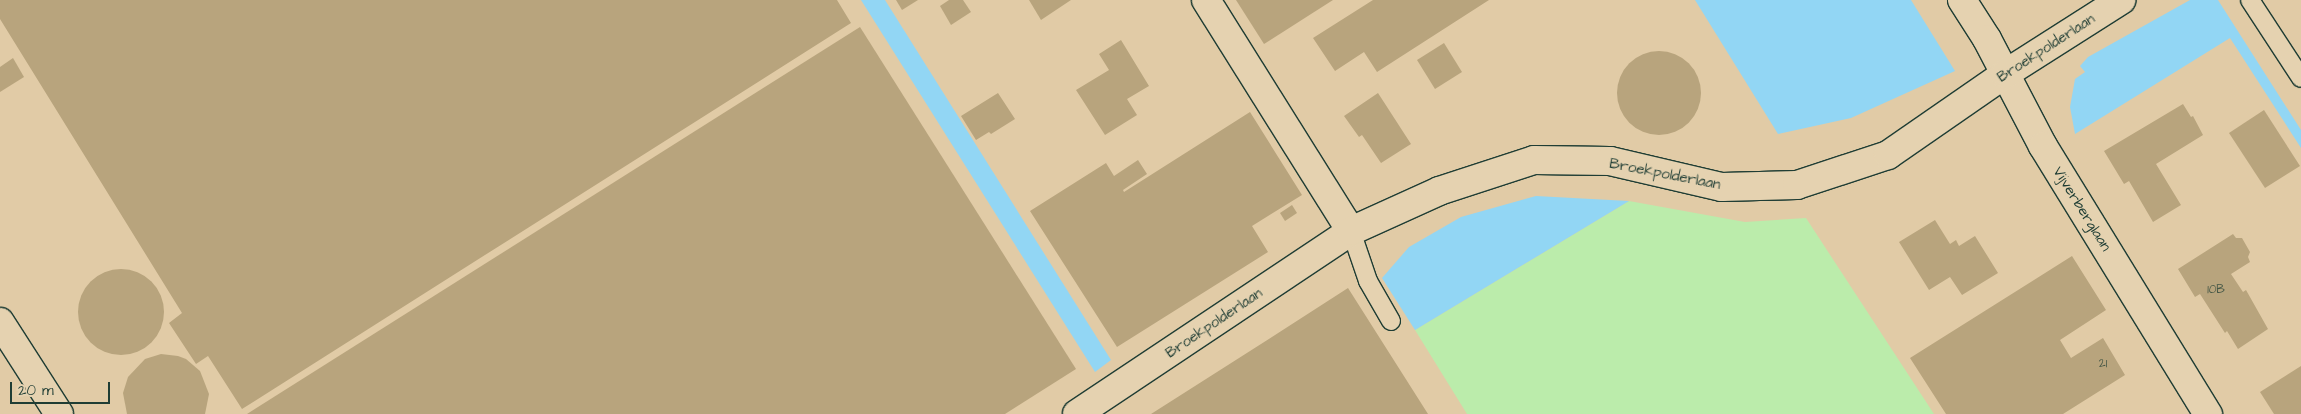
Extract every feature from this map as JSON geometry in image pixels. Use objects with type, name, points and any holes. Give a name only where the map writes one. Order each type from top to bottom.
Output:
[{"type":"street","points":[[1206,0],[1351,231]]},
{"type":"street","name":"Vijverberglaan","points":[[1962,0],[2005,74],[2043,146],[2208,414]]},
{"type":"street","name":"Broekpolderlaan","points":[[1078,414],[1351,231],[1439,191],[1534,160],[1610,161],[1722,187],[1797,185],[1888,155],[2005,74],[2121,0]]},
{"type":"street","points":[[0,322],[59,414]]},
{"type":"lane","points":[[2250,0],[2301,78]]},
{"type":"lane","points":[[1351,231],[1368,282],[1391,321]]},
{"type":"green space","points":[[1629,201],[1745,222],[1806,218],[1934,414],[1467,414],[1415,330]]},
{"type":"water","points":[[861,0],[885,0],[1111,360],[1095,372]]},
{"type":"water","points":[[1695,0],[1911,0],[1955,71],[1851,118],[1778,134]]},
{"type":"water","points":[[2190,0],[2218,0],[2301,130],[2301,148],[2230,38],[2075,134],[2070,107],[2075,79],[2085,72],[2080,66],[2088,57]]},
{"type":"water","points":[[1536,196],[1629,201],[1415,330],[1382,278],[1409,247],[1461,217]]},
{"type":"building","points":[[0,0],[837,0],[851,23],[242,409],[208,356],[196,364],[169,323],[182,313],[0,19]]},
{"type":"building","points":[[896,0],[918,0],[902,10]]},
{"type":"building","points":[[949,0],[963,0],[971,12],[951,25],[940,6]]},
{"type":"building","points":[[1029,0],[1071,0],[1041,20]]},
{"type":"building","points":[[1236,0],[1333,0],[1264,44]]},
{"type":"building","points":[[1373,0],[1489,0],[1377,72],[1364,52],[1335,71],[1313,38]]},
{"type":"building","points":[[860,27],[1076,369],[1005,414],[247,414]]},
{"type":"building","points":[[1121,40],[1149,86],[1127,99],[1137,115],[1105,135],[1076,90],[1109,70],[1099,54]]},
{"type":"building","points":[[1444,43],[1462,72],[1435,89],[1417,60]]},
{"type":"building","points":[[1659,51],[1675,54],[1689,63],[1698,77],[1701,93],[1698,109],[1689,123],[1675,132],[1659,135],[1643,132],[1629,123],[1620,109],[1617,93],[1620,77],[1629,63],[1643,54]]},
{"type":"building","points":[[13,58],[24,77],[0,92],[0,67]]},
{"type":"building","points":[[998,93],[1015,119],[991,134],[989,132],[976,140],[961,116]]},
{"type":"building","points":[[1378,93],[1411,144],[1381,163],[1362,135],[1359,137],[1344,116]]},
{"type":"building","points":[[2183,104],[2191,117],[2193,116],[2203,135],[2156,164],[2181,205],[2153,222],[2129,181],[2124,184],[2104,151]]},
{"type":"building","points":[[2264,110],[2300,166],[2265,188],[2229,133]]},
{"type":"building","points":[[1250,112],[1302,195],[1252,226],[1268,252],[1117,347],[1030,211],[1106,163],[1114,176],[1138,160],[1147,174],[1123,190],[1124,192]]},
{"type":"building","points":[[1292,205],[1297,213],[1285,221],[1280,213]]},
{"type":"building","points":[[1935,220],[1950,244],[1956,240],[1959,246],[1975,236],[1998,273],[1962,295],[1950,277],[1929,290],[1899,242]]},
{"type":"building","points":[[2233,234],[2236,238],[2242,238],[2250,252],[2248,257],[2250,262],[2231,274],[2243,292],[2246,290],[2268,329],[2238,349],[2227,331],[2225,333],[2200,294],[2195,297],[2178,269]]},
{"type":"building","points":[[2072,256],[2106,310],[2060,340],[2071,358],[2103,338],[2125,375],[2063,414],[1946,414],[1910,358]]},
{"type":"building","points":[[121,269],[137,272],[145,276],[157,288],[161,296],[164,312],[161,328],[157,336],[145,348],[137,352],[121,355],[105,352],[97,348],[85,336],[81,328],[78,312],[81,296],[85,288],[97,276],[105,272]]},
{"type":"building","points":[[1348,288],[1428,414],[1151,414],[1261,344]]},
{"type":"building","points":[[161,354],[186,359],[200,371],[209,394],[205,414],[127,414],[123,393],[128,377],[145,359]]},
{"type":"building","points":[[2301,366],[2301,414],[2274,414],[2260,392]]}]
